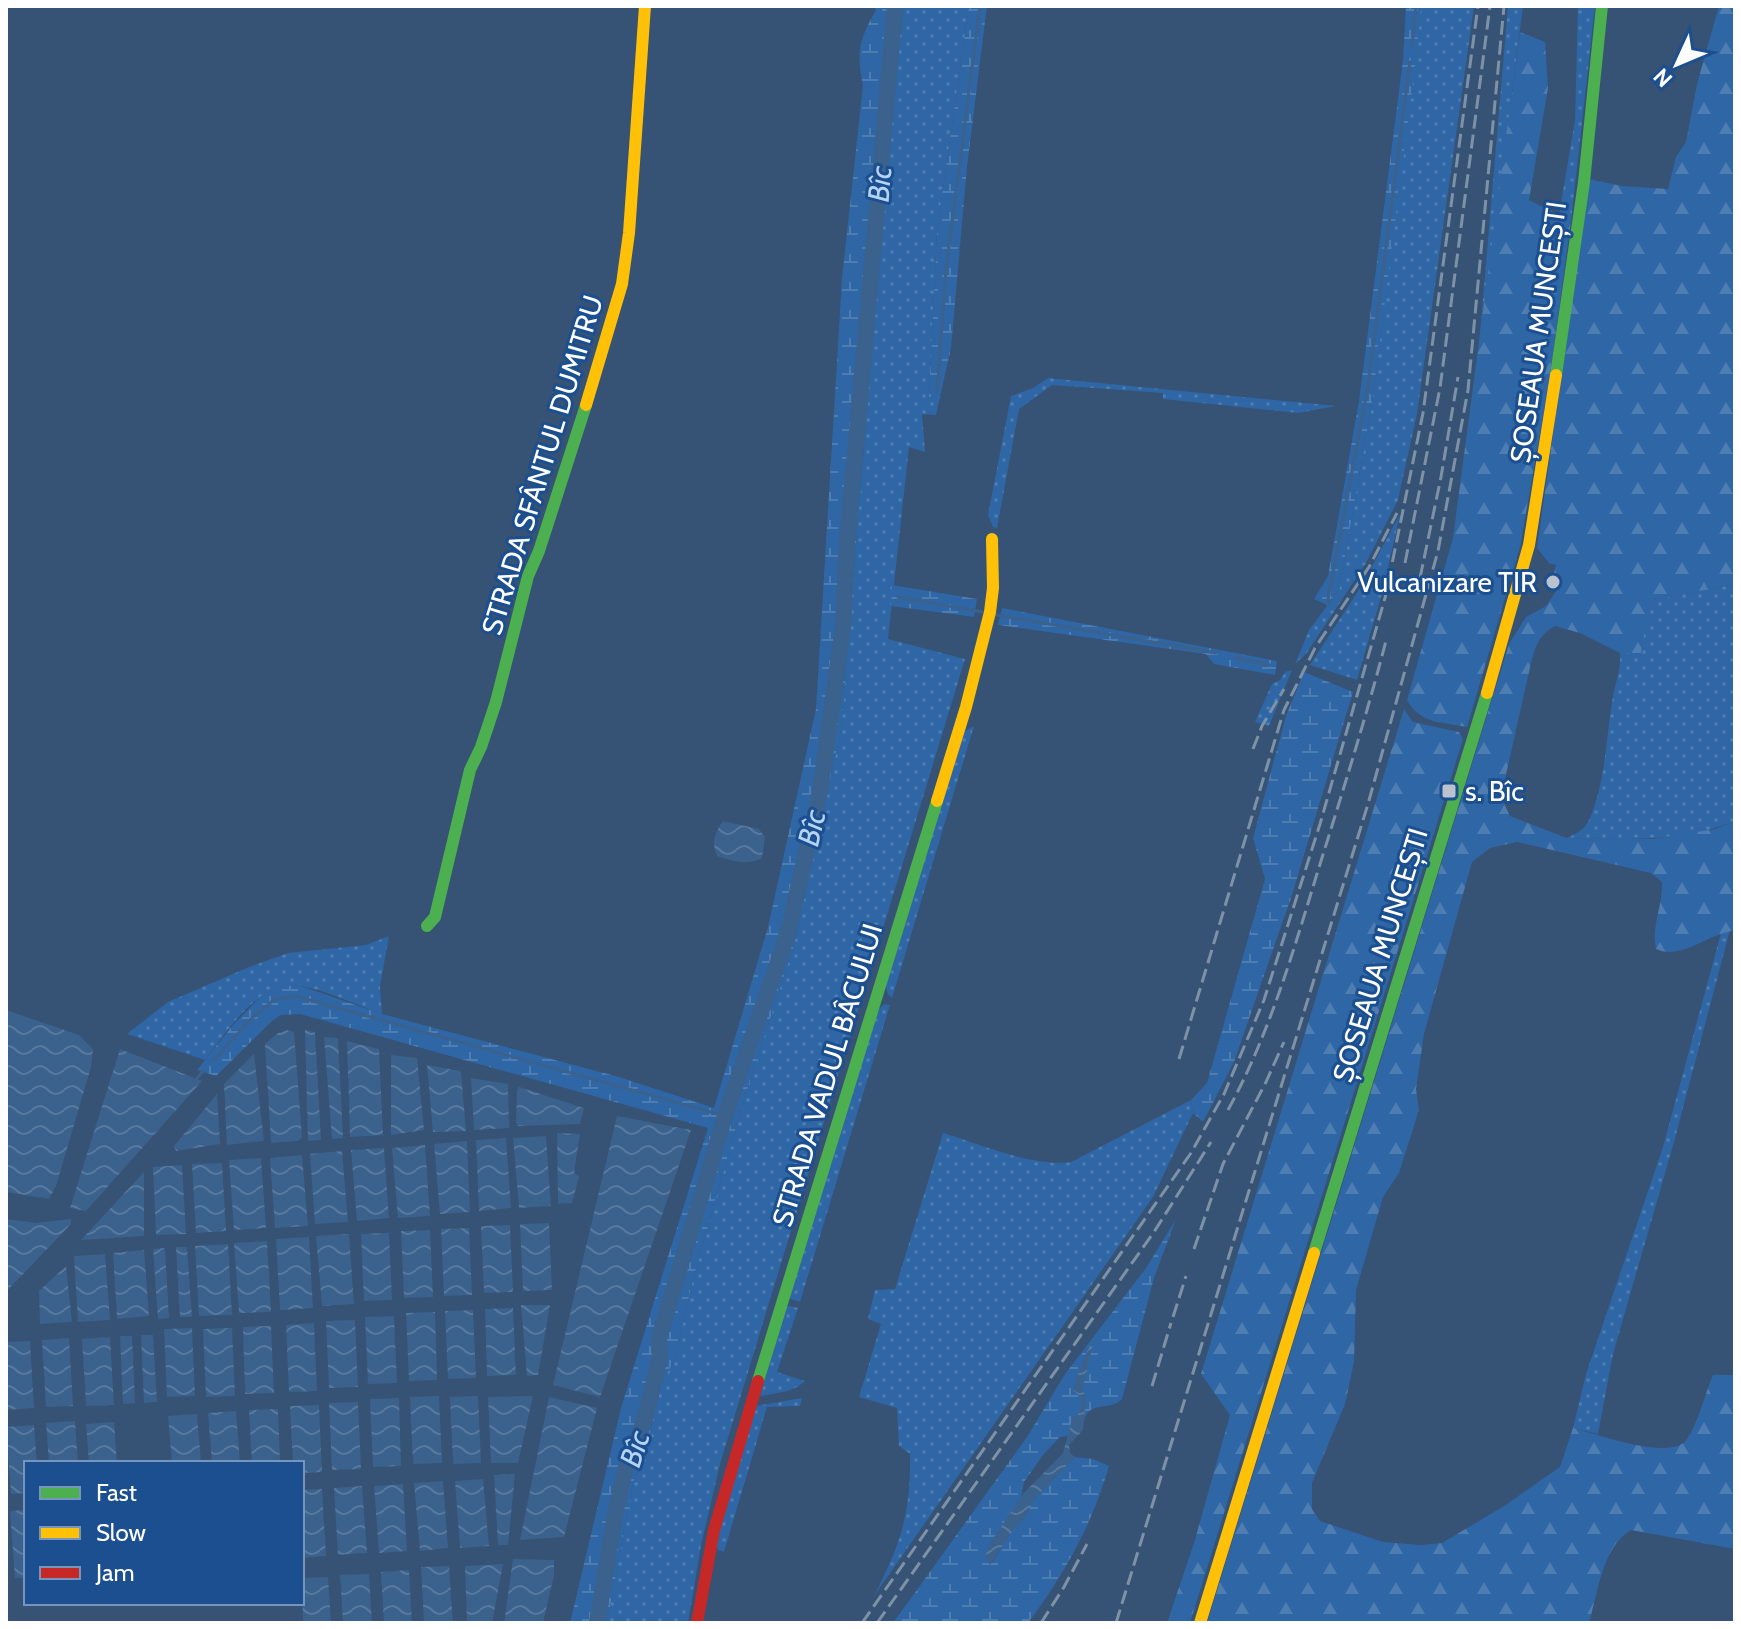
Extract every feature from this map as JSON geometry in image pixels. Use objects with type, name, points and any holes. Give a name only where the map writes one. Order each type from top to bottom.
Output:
[{"type":"street","name":"STRADA SFÂNTUL DUMITRU","points":[[427,926],[435,917],[470,770],[496,702],[528,576],[574,444],[622,284],[629,233],[645,6]]},
{"type":"street","name":"ȘOSEAUA MUNCEȘTI","points":[[1200,1623],[1487,692],[1529,545],[1571,277],[1602,6]]},
{"type":"street","name":"STRADA VADUL BÂCULUI","points":[[697,1623],[712,1538],[733,1462],[966,707],[990,612],[992,539]]},
{"type":"green space","points":[[874,6],[903,6],[841,730],[794,945],[743,1102],[692,1283],[675,1359],[662,1382],[633,1483],[607,1623],[570,1623],[621,1408],[708,1128],[300,1014],[281,1015],[273,1020],[216,1076],[197,1070],[261,996],[281,986],[301,986],[382,1014],[619,1077],[714,1108],[768,927],[816,709],[842,278],[863,85],[860,54],[863,38],[876,10]]},
{"type":"green space","points":[[903,6],[969,6],[937,231],[929,396],[940,397],[936,415],[922,414],[925,452],[909,447],[888,639],[965,659],[720,1464],[701,1545],[688,1623],[607,1623],[633,1483],[662,1382],[675,1359],[692,1283],[743,1102],[794,945],[841,730]]},
{"type":"green space","points":[[969,6],[987,6],[967,167],[951,348],[940,397],[929,397],[937,231]]},
{"type":"green space","points":[[1406,6],[1421,6],[1372,403],[1339,590],[1327,605],[1314,599],[1328,576],[1359,401],[1403,60]]},
{"type":"green space","points":[[1421,6],[1474,6],[1417,414],[1398,500],[1366,563],[1306,654],[1295,664],[1309,630],[1339,590],[1372,403]]},
{"type":"green space","points":[[1508,6],[1523,6],[1477,369]]},
{"type":"green space","points":[[1578,6],[1595,6],[1571,221],[1559,215],[1575,120]]},
{"type":"green space","points":[[1719,6],[1735,6],[1735,584],[1649,601],[1641,653],[1620,653],[1580,633],[1555,626],[1545,633],[1531,663],[1501,797],[1510,816],[1567,838],[1652,839],[1715,829],[1735,821],[1735,931],[1686,949],[1666,952],[1656,949],[1655,932],[1662,882],[1651,873],[1517,842],[1490,848],[1472,862],[1424,1034],[1416,1089],[1419,1110],[1399,1173],[1383,1197],[1356,1290],[1354,1362],[1345,1404],[1312,1483],[1312,1509],[1320,1521],[1383,1542],[1442,1543],[1504,1506],[1560,1467],[1573,1428],[1651,1447],[1679,1445],[1691,1432],[1713,1375],[1735,1375],[1735,1549],[1631,1530],[1613,1547],[1607,1559],[1589,1623],[1207,1623],[1509,644],[1526,617],[1546,606],[1555,593],[1557,578],[1553,577],[1556,565],[1549,563],[1537,548],[1589,179],[1622,186],[1668,189],[1676,157],[1686,142],[1697,84]]},
{"type":"green space","points":[[1520,32],[1545,42],[1548,88],[1529,200],[1571,221],[1550,376],[1520,547],[1467,727],[1425,718],[1407,700],[1453,538]]},
{"type":"green space","points":[[1048,378],[1336,406],[1298,413],[1163,399],[1163,393],[1052,385],[1019,409],[997,528],[993,527],[988,515],[1011,396],[1033,388]]},
{"type":"green space","points":[[1400,514],[1383,590],[1357,680],[1310,665],[1362,585]]},
{"type":"green space","points":[[1735,584],[1735,821],[1673,836],[1567,838],[1578,832],[1590,818],[1602,773],[1620,653],[1641,653],[1648,601]]},
{"type":"green space","points":[[892,585],[977,599],[974,617],[891,606]]},
{"type":"green space","points":[[1002,608],[1277,661],[1275,675],[1214,664],[1206,654],[998,625]]},
{"type":"green space","points":[[1292,670],[1269,726],[1255,722],[1272,684]]},
{"type":"green space","points":[[1304,672],[1353,692],[1292,895],[1234,1062],[1203,1122],[1193,1113],[1191,1100],[1207,1083],[1265,879],[1253,838],[1286,716]]},
{"type":"green space","points":[[1404,709],[1413,722],[1459,732],[1463,739],[1190,1623],[1167,1623],[1194,1543],[1230,1415],[1201,1374]]},
{"type":"green space","points":[[974,726],[892,998],[885,984],[965,731]]},
{"type":"green space","points":[[1730,930],[1674,1142],[1613,1354],[1598,1434],[1573,1428],[1586,1374],[1663,1147],[1721,933]]},
{"type":"green space","points":[[389,936],[380,986],[382,1014],[318,990],[284,987],[269,992],[244,1011],[205,1060],[127,1034],[168,1002],[249,967],[288,953],[366,945]]},
{"type":"green space","points":[[885,1004],[890,1005],[800,1302],[788,1298],[877,1010]]},
{"type":"green space","points":[[1191,1100],[1193,1113],[1153,1197],[874,1596],[898,1544],[909,1493],[910,1454],[899,1446],[897,1408],[859,1397],[881,1324],[868,1319],[875,1290],[895,1289],[943,1133],[1023,1158],[1071,1162]]},
{"type":"green space","points":[[1176,1219],[1154,1278],[1122,1399],[1089,1411],[1080,1434],[1060,1437],[1043,1455],[1024,1482],[1021,1498],[991,1542],[987,1557],[992,1563],[1015,1526],[1024,1519],[1034,1499],[1075,1457],[1093,1459],[1109,1466],[1086,1528],[1041,1605],[1028,1623],[893,1623],[1027,1437],[1065,1374],[1146,1268]]},
{"type":"green space","points":[[786,1307],[798,1308],[777,1372],[805,1381],[790,1390],[760,1396]]},
{"type":"green space","points":[[802,1398],[800,1406],[767,1407],[724,1552],[718,1550],[716,1541],[756,1406]]},
{"type":"water","points":[[723,821],[759,829],[765,837],[762,858],[746,862],[717,856],[715,838]]},
{"type":"water","points":[[6,1010],[79,1035],[93,1049],[91,1067],[56,1186],[49,1199],[6,1192]]},
{"type":"water","points":[[305,1030],[315,1032],[321,1140],[308,1141]]},
{"type":"water","points":[[294,1032],[302,1137],[298,1141],[271,1143],[265,1044],[278,1033]]},
{"type":"water","points":[[324,1037],[338,1038],[343,1138],[332,1139]]},
{"type":"water","points":[[347,1041],[379,1049],[383,1135],[350,1137]]},
{"type":"water","points":[[120,1049],[202,1081],[86,1211],[70,1208]]},
{"type":"water","points":[[254,1054],[264,1141],[227,1145],[224,1084]]},
{"type":"water","points":[[391,1055],[417,1058],[424,1130],[391,1135]]},
{"type":"water","points":[[427,1065],[461,1071],[466,1131],[433,1132]]},
{"type":"water","points":[[471,1078],[508,1084],[509,1128],[474,1130]]},
{"type":"water","points":[[519,1087],[584,1108],[580,1124],[518,1126]]},
{"type":"water","points":[[217,1094],[220,1144],[176,1151],[174,1146]]},
{"type":"water","points":[[617,1116],[691,1130],[600,1397],[553,1385]]},
{"type":"water","points":[[557,1133],[580,1134],[574,1172],[579,1177],[572,1203],[558,1204]]},
{"type":"water","points":[[546,1136],[551,1206],[519,1208],[513,1138]]},
{"type":"water","points":[[506,1138],[511,1208],[479,1211],[476,1140]]},
{"type":"water","points":[[467,1141],[470,1212],[440,1214],[434,1144]]},
{"type":"water","points":[[425,1145],[430,1216],[398,1218],[392,1148]]},
{"type":"water","points":[[384,1148],[389,1218],[357,1221],[351,1150]]},
{"type":"water","points":[[342,1151],[348,1222],[315,1224],[310,1154]]},
{"type":"water","points":[[302,1155],[308,1226],[275,1228],[270,1158]]},
{"type":"water","points":[[261,1158],[266,1228],[234,1230],[229,1160]]},
{"type":"water","points":[[222,1163],[226,1231],[196,1233],[192,1164]]},
{"type":"water","points":[[182,1165],[186,1234],[156,1235],[153,1167]]},
{"type":"water","points":[[144,1172],[144,1236],[81,1240]]},
{"type":"water","points":[[6,1219],[36,1223],[71,1219],[71,1224],[6,1292]]},
{"type":"water","points":[[549,1223],[552,1290],[523,1291],[520,1224]]},
{"type":"water","points":[[510,1225],[513,1292],[484,1293],[481,1226]]},
{"type":"water","points":[[469,1228],[472,1295],[444,1296],[441,1229]]},
{"type":"water","points":[[430,1230],[433,1297],[404,1298],[401,1231]]},
{"type":"water","points":[[389,1233],[392,1300],[364,1301],[361,1234]]},
{"type":"water","points":[[349,1234],[354,1304],[322,1306],[316,1236]]},
{"type":"water","points":[[309,1237],[313,1308],[280,1310],[276,1239]]},
{"type":"water","points":[[267,1241],[271,1312],[239,1313],[234,1243]]},
{"type":"water","points":[[228,1244],[232,1315],[199,1316],[195,1246]]},
{"type":"water","points":[[176,1247],[187,1247],[192,1317],[180,1317]]},
{"type":"water","points":[[165,1248],[169,1318],[158,1319],[153,1249]]},
{"type":"water","points":[[144,1250],[149,1316],[117,1319],[113,1253]]},
{"type":"water","points":[[105,1254],[110,1320],[78,1322],[74,1256]]},
{"type":"water","points":[[66,1266],[72,1322],[40,1324],[39,1291]]},
{"type":"water","points":[[521,1305],[550,1305],[538,1375],[527,1376]]},
{"type":"water","points":[[513,1308],[516,1375],[487,1376],[485,1309]]},
{"type":"water","points":[[473,1310],[476,1378],[448,1379],[445,1311]]},
{"type":"water","points":[[435,1312],[437,1380],[409,1381],[406,1313]]},
{"type":"water","points":[[394,1316],[397,1383],[368,1384],[365,1317]]},
{"type":"water","points":[[355,1320],[358,1387],[329,1388],[326,1321]]},
{"type":"water","points":[[314,1323],[317,1391],[289,1392],[286,1325]]},
{"type":"water","points":[[271,1326],[274,1393],[245,1394],[243,1327]]},
{"type":"water","points":[[192,1328],[195,1396],[167,1397],[164,1329]]},
{"type":"water","points":[[232,1328],[235,1396],[206,1397],[203,1329]]},
{"type":"water","points":[[141,1335],[153,1335],[157,1402],[144,1403]]},
{"type":"water","points":[[120,1336],[132,1336],[135,1403],[123,1404]]},
{"type":"water","points":[[110,1337],[114,1405],[86,1406],[82,1339]]},
{"type":"water","points":[[69,1338],[73,1406],[46,1407],[42,1340]]},
{"type":"water","points":[[1094,1340],[1082,1391],[1086,1395],[1083,1430],[1069,1445],[1070,1453],[1075,1457],[1034,1499],[1024,1519],[1015,1527],[990,1565],[985,1556],[991,1542],[1023,1494],[1063,1453],[1073,1416],[1077,1416],[1081,1407],[1081,1397],[1073,1390],[1084,1357]]},
{"type":"water","points":[[30,1341],[34,1408],[6,1410],[6,1342]]},
{"type":"water","points":[[439,1396],[442,1463],[413,1464],[410,1397]]},
{"type":"water","points":[[478,1396],[481,1463],[453,1464],[450,1397]]},
{"type":"water","points":[[533,1396],[518,1463],[491,1463],[488,1397]]},
{"type":"water","points":[[549,1397],[597,1408],[564,1537],[520,1540]]},
{"type":"water","points":[[399,1398],[401,1466],[373,1467],[370,1399]]},
{"type":"water","points":[[358,1402],[361,1469],[332,1470],[329,1403]]},
{"type":"water","points":[[319,1405],[322,1472],[304,1473],[304,1461],[293,1461],[290,1406]]},
{"type":"water","points":[[278,1409],[280,1461],[252,1461],[249,1410]]},
{"type":"water","points":[[236,1411],[240,1461],[212,1461],[208,1413]]},
{"type":"water","points":[[197,1414],[201,1461],[172,1461],[168,1416]]},
{"type":"water","points":[[75,1421],[78,1461],[49,1461],[46,1423]]},
{"type":"water","points":[[114,1422],[117,1461],[89,1461],[86,1424]]},
{"type":"water","points":[[34,1425],[37,1461],[24,1461],[24,1493],[11,1494],[6,1427]]},
{"type":"water","points":[[515,1474],[508,1545],[498,1545],[494,1475]]},
{"type":"water","points":[[483,1479],[489,1546],[460,1548],[455,1481]]},
{"type":"water","points":[[443,1481],[448,1548],[420,1551],[414,1483]]},
{"type":"water","points":[[403,1484],[407,1551],[379,1553],[374,1486]]},
{"type":"water","points":[[362,1486],[367,1553],[338,1555],[334,1488]]},
{"type":"water","points":[[322,1489],[326,1556],[304,1558],[304,1490]]},
{"type":"water","points":[[24,1510],[24,1578],[15,1578],[10,1511]]},
{"type":"water","points":[[513,1559],[554,1560],[554,1575],[543,1623],[504,1623]]},
{"type":"water","points":[[503,1564],[492,1623],[467,1623],[465,1566]]},
{"type":"water","points":[[449,1566],[453,1623],[424,1623],[421,1567]]},
{"type":"water","points":[[409,1570],[412,1623],[384,1623],[381,1572]]},
{"type":"water","points":[[369,1574],[372,1623],[343,1623],[340,1575]]},
{"type":"water","points":[[328,1577],[331,1623],[303,1623],[304,1578]]},
{"type":"waterway","name":"Bîc","points":[[597,1623],[615,1514],[626,1467],[644,1421],[660,1357],[659,1338],[725,1116],[787,936],[820,792],[843,626],[847,543],[895,6]]},
{"type":"waterway","points":[[937,392],[946,269],[980,6]]},
{"type":"waterway","points":[[1412,48],[1416,6]]},
{"type":"waterway","points":[[1327,605],[1368,386],[1410,62]]},
{"type":"waterway","points":[[898,597],[982,612]]},
{"type":"waterway","points":[[997,615],[1216,653]]},
{"type":"waterway","points":[[1235,658],[1270,665]]},
{"type":"waterway","points":[[213,1061],[252,1018],[275,999],[295,996],[725,1116]]},
{"type":"waterway","points":[[194,1082],[203,1071]]},
{"type":"railway","points":[[862,1623],[1191,1153],[1224,1094],[1264,1000],[1320,824],[1385,598],[1423,413],[1478,6]]},
{"type":"railway","points":[[1405,563],[1440,388],[1490,6]]},
{"type":"railway","points":[[1116,1623],[1368,804],[1438,551],[1468,390],[1504,6]]},
{"type":"railway","points":[[1420,578],[1458,377]]},
{"type":"railway","points":[[1179,1059],[1284,710],[1315,648],[1369,567],[1397,513]]},
{"type":"railway","points":[[1228,1110],[1255,1054],[1288,966],[1387,637]]},
{"type":"railway","points":[[1253,749],[1262,726],[1284,689]]},
{"type":"railway","points":[[1194,1249],[1223,1164],[1284,1042]]},
{"type":"railway","points":[[877,1623],[1154,1232],[1211,1142]]},
{"type":"railway","points":[[1173,1317],[1186,1276]]},
{"type":"railway","points":[[1152,1386],[1171,1323]]},
{"type":"railway","points":[[1041,1623],[1087,1544]]},
{"type":"traffic: fast","points":[[1556,375],[1584,182],[1602,6]]},
{"type":"traffic: fast","points":[[427,926],[435,917],[470,770],[496,702],[528,576],[586,405]]},
{"type":"traffic: fast","points":[[1314,1253],[1487,693]]},
{"type":"traffic: fast","points":[[758,1381],[937,801]]},
{"type":"traffic: slow","points":[[586,405],[622,284],[629,233],[645,6]]},
{"type":"traffic: slow","points":[[1487,693],[1529,545],[1556,375]]},
{"type":"traffic: slow","points":[[937,801],[966,707],[990,612],[992,539]]},
{"type":"traffic: slow","points":[[1200,1623],[1314,1253]]},
{"type":"traffic: jam","points":[[697,1623],[714,1530],[758,1381]]},
{"type":"place","name":"Vulcanizare TIR","points":[[1553,582]]},
{"type":"place","name":"s. Bîc","points":[[1449,791]]}]
